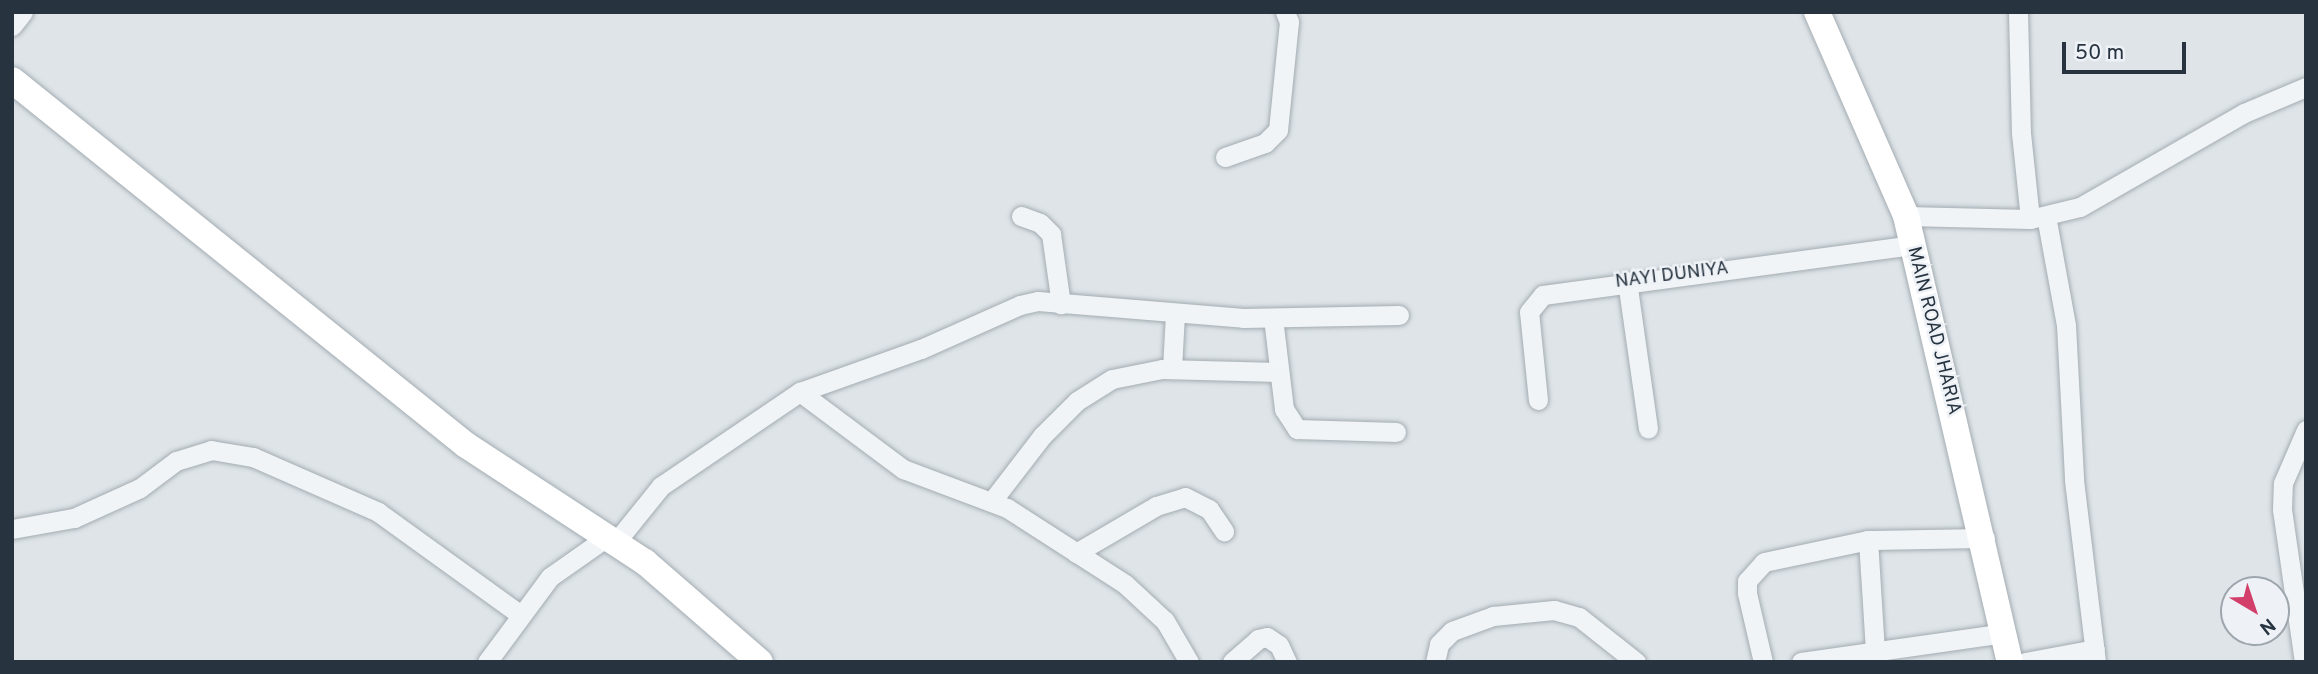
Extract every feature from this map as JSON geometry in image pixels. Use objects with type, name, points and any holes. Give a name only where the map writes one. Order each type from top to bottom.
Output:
[{"type":"street","points":[[12,26],[23,12]]},
{"type":"street","points":[[1225,157],[1265,143],[1278,130],[1289,22],[1285,12]]},
{"type":"street","name":"MAIN ROAD JHARIA","points":[[1817,12],[1906,216],[1984,538],[2010,662]]},
{"type":"street","points":[[2018,12],[2021,133],[2038,218],[2066,326],[2074,480],[2096,655],[2025,662]]},
{"type":"street","points":[[12,80],[466,445],[676,586],[760,662]]},
{"type":"street","points":[[1906,216],[2038,218],[2114,191],[2244,113],[2306,87]]},
{"type":"street","points":[[1021,216],[1040,223],[1051,234],[1061,304]]},
{"type":"street","name":"NAYI DUNIYA","points":[[1538,400],[1529,312],[1534,302],[1563,290],[1912,246]]},
{"type":"street","points":[[1627,281],[1648,429]]},
{"type":"street","points":[[487,662],[563,564],[611,540],[660,486],[800,392],[921,349],[1000,312],[1038,301],[1175,314],[1273,318],[1399,315]]},
{"type":"street","points":[[1172,369],[1175,314]]},
{"type":"street","points":[[1273,318],[1284,409],[1297,429],[1307,432],[1396,432]]},
{"type":"street","points":[[992,501],[1042,436],[1094,388],[1112,379],[1172,369],[1279,372]]},
{"type":"street","points":[[800,392],[903,470],[923,480],[992,501],[1076,553],[1146,602],[1165,621],[1189,662]]},
{"type":"street","points":[[2304,662],[2282,509],[2283,484],[2306,430]]},
{"type":"street","points":[[12,529],[74,518],[140,488],[176,461],[211,450],[253,457],[378,512],[522,615]]},
{"type":"street","points":[[1076,553],[1156,506],[1185,497],[1209,509],[1224,531]]},
{"type":"street","points":[[1763,662],[1747,593],[1755,568],[1835,544],[1868,540],[1984,538]]},
{"type":"street","points":[[1868,540],[1875,651]]},
{"type":"street","points":[[1435,662],[1439,644],[1452,631],[1493,616],[1554,610],[1579,617],[1626,658]]},
{"type":"street","points":[[1801,662],[2004,633]]},
{"type":"street","points":[[1232,662],[1258,639],[1267,637],[1279,645],[1287,662]]}]
